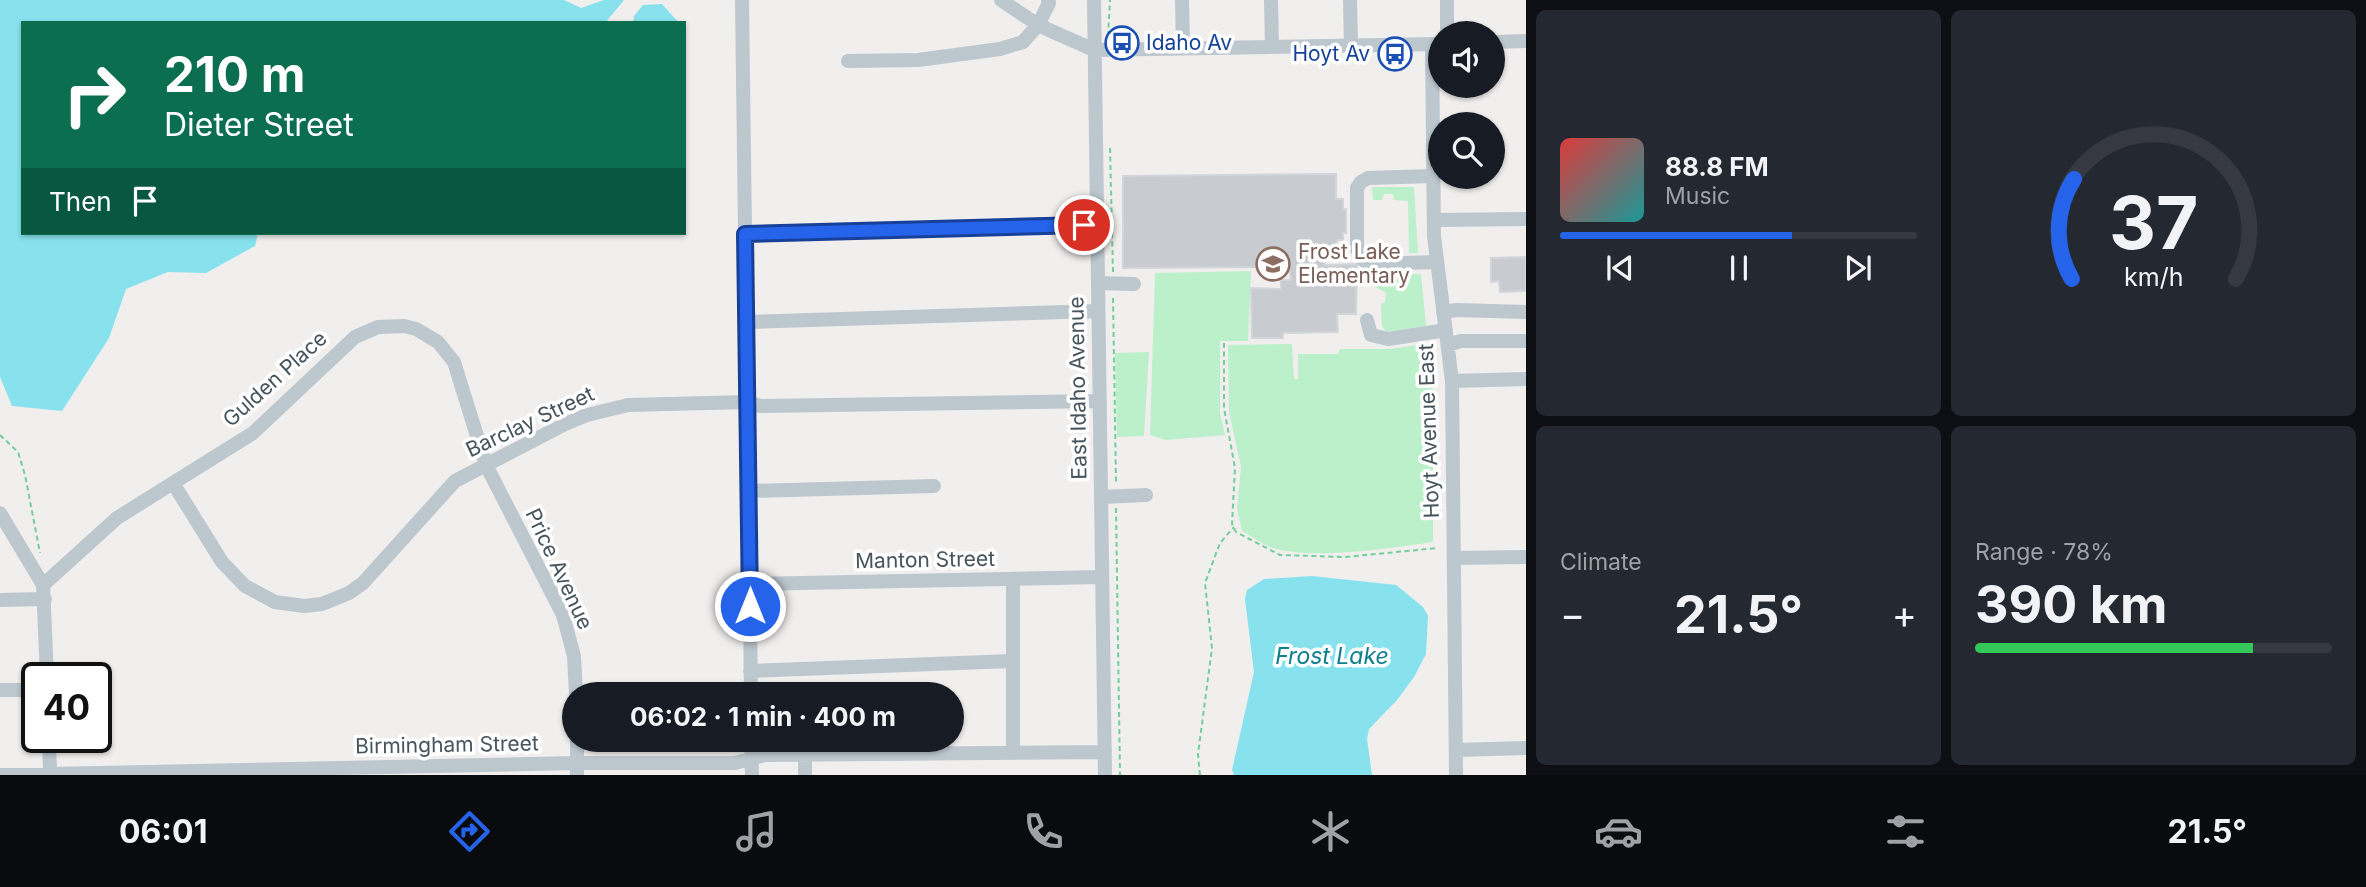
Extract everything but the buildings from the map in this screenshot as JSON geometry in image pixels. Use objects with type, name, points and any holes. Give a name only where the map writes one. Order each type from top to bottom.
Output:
[{"type":"street","points":[[742,0],[750,682]]},
{"type":"street","points":[[1001,0],[1038,25],[1094,50],[1428,44]]},
{"type":"street","points":[[848,61],[918,60],[1000,49],[1023,42],[1038,25],[1048,0]]},
{"type":"street","name":"East Idaho Avenue","points":[[1094,0],[1105,775]]},
{"type":"street","points":[[1182,0],[1183,48]]},
{"type":"street","points":[[1271,0],[1272,47]]},
{"type":"street","points":[[1350,0],[1351,45]]},
{"type":"street","points":[[1447,0],[1447,21]]},
{"type":"street","points":[[1505,42],[1526,41]]},
{"type":"street","points":[[1428,176],[1368,178],[1361,182],[1357,188],[1357,249],[1363,260],[1370,264],[1437,262]]},
{"type":"street","name":"Hoyt Avenue East","points":[[1433,189],[1437,262],[1452,380],[1456,775]]},
{"type":"street","points":[[1434,220],[1526,219]]},
{"type":"street","points":[[745,234],[1097,224]]},
{"type":"street","points":[[1098,283],[1134,284]]},
{"type":"street","points":[[747,321],[1098,311]]},
{"type":"street","points":[[1443,312],[1526,312]]},
{"type":"street","points":[[1367,320],[1371,335],[1388,339],[1446,330]]},
{"type":"street","name":"Gulden Place","points":[[44,592],[117,518],[253,433],[355,337],[379,327],[391,325],[416,329],[428,334],[447,351],[459,374],[486,465]]},
{"type":"street","points":[[1448,345],[1461,341],[1526,341]]},
{"type":"street","points":[[1452,380],[1526,379]]},
{"type":"street","name":"Barclay Street","points":[[173,483],[235,578],[259,596],[275,602],[304,606],[338,599],[363,583],[455,481],[565,424],[607,409],[649,403],[747,402],[760,406],[1100,401]]},
{"type":"street","name":"Price Avenue","points":[[486,465],[563,615],[574,656],[575,682]]},
{"type":"street","points":[[749,491],[934,486]]},
{"type":"street","points":[[1101,497],[1146,495]]},
{"type":"street","points":[[0,513],[44,592],[46,662]]},
{"type":"street","points":[[1454,558],[1526,557]]},
{"type":"street","name":"Manton Street","points":[[750,584],[1102,577]]},
{"type":"street","points":[[1013,579],[1013,753]]},
{"type":"street","points":[[0,600],[44,592]]},
{"type":"street","points":[[750,671],[1013,661]]},
{"type":"street","points":[[0,690],[21,690]]},
{"type":"street","points":[[1456,750],[1526,748]]},
{"type":"street","points":[[752,752],[752,775]]},
{"type":"street","name":"Birmingham Street","points":[[0,775],[577,769],[736,763],[765,755],[1105,752]]},
{"type":"street","points":[[49,753],[50,775]]},
{"type":"street","points":[[805,755],[805,775]]},
{"type":"path","points":[[1108,36],[1110,0]]},
{"type":"path","points":[[1109,145],[1120,775]]},
{"type":"path","points":[[1224,343],[1224,408],[1235,468],[1236,532],[1280,555],[1345,557],[1438,548]]},
{"type":"path","points":[[0,435],[18,452],[41,557]]},
{"type":"path","points":[[1200,775],[1198,754],[1212,648],[1205,583],[1220,543],[1234,527]]},
{"type":"green space","points":[[1372,187],[1414,187],[1418,253],[1409,253],[1408,201],[1394,200],[1393,194],[1384,194],[1382,200],[1373,200]]},
{"type":"green space","points":[[1251,271],[1248,341],[1220,341],[1220,413],[1225,435],[1166,440],[1150,435],[1155,273]]},
{"type":"green space","points":[[1421,274],[1426,326],[1386,332],[1382,326],[1381,304],[1385,302],[1386,293],[1358,275]]},
{"type":"green space","points":[[1428,343],[1433,384],[1433,542],[1351,552],[1306,553],[1270,547],[1242,531],[1237,509],[1241,467],[1229,412],[1228,345],[1292,344],[1294,379],[1298,379],[1298,354],[1338,354],[1340,349],[1391,349]]},
{"type":"green space","points":[[1149,352],[1144,436],[1117,437],[1115,353]]},
{"type":"water","points":[[0,0],[564,0],[581,8],[604,0],[624,0],[607,21],[21,21],[21,235],[258,235],[255,246],[206,273],[168,272],[126,289],[109,338],[62,411],[12,406],[0,377]]},
{"type":"water","points":[[662,4],[677,21],[633,21],[643,5]]},
{"type":"water","name":"Frost Lake","points":[[1312,576],[1396,585],[1423,607],[1428,616],[1426,654],[1414,677],[1397,700],[1369,729],[1367,739],[1372,775],[1234,775],[1232,770],[1254,672],[1245,599],[1247,590],[1264,579]]},
{"type":"place","name":"Idaho Av","points":[[1122,43]]},
{"type":"place","name":"Hoyt Av","points":[[1395,54]]},
{"type":"place","name":"Frost Lake Elementary","points":[[1273,264]]},
{"type":"route","points":[[750,606],[745,234],[1084,225]]}]
